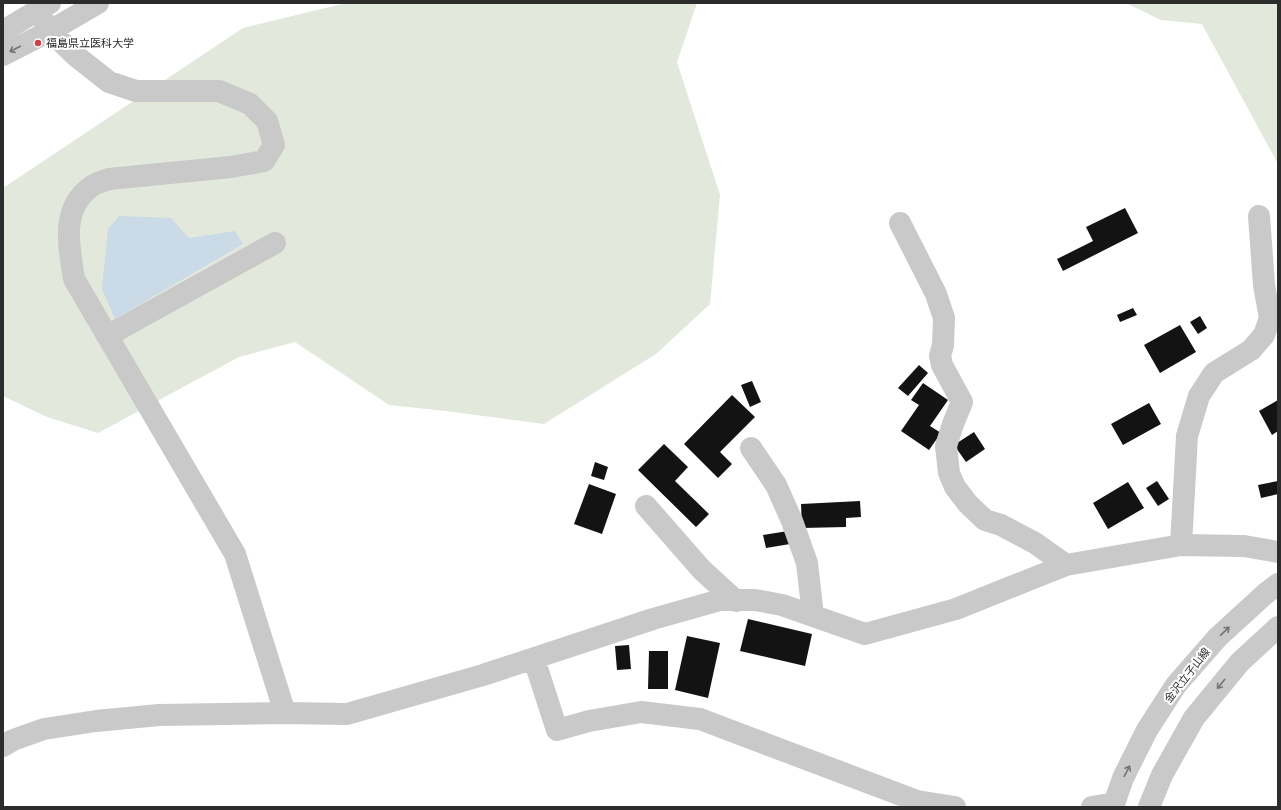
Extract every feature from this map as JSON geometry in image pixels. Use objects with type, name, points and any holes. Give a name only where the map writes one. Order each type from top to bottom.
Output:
[{"type":"street","points":[[3,55],[50,31],[98,3]]},
{"type":"street","points":[[3,31],[44,7],[50,31],[76,56],[109,82],[136,91],[219,91],[250,104],[267,121],[274,145],[264,161],[231,167],[109,179],[93,185],[79,198],[70,218],[69,242],[74,279],[235,554],[285,713]]},
{"type":"street","points":[[1181,545],[1187,436],[1199,396],[1214,373],[1251,350],[1264,335],[1270,318],[1264,285],[1259,216]]},
{"type":"street","points":[[900,223],[936,294],[944,318],[943,344],[940,356],[942,365],[962,402],[946,446],[949,473],[955,487],[968,504],[985,520],[1002,525],[1036,543],[1066,565]]},
{"type":"street","points":[[107,336],[275,243]]},
{"type":"street","points":[[751,448],[776,485],[792,521],[807,563],[813,616]]},
{"type":"street","points":[[646,506],[702,570],[736,600]]},
{"type":"street","points":[[3,746],[13,740],[44,729],[96,721],[159,715],[285,713],[347,714],[484,675],[653,619],[720,600],[755,600],[782,605],[865,634],[956,609],[1066,565],[1181,545],[1244,546],[1278,552]]},
{"type":"street","name":"金沢立子山線","points":[[1113,805],[1123,778],[1147,730],[1176,685],[1218,637],[1278,584]]},
{"type":"street","points":[[1149,807],[1162,775],[1194,718],[1240,662],[1278,627]]},
{"type":"street","points":[[534,659],[557,730],[589,721],[642,712],[700,718],[917,801],[955,807]]},
{"type":"street","points":[[1092,807],[1113,805]]},
{"type":"shaded area","points":[[346,3],[697,3],[677,62],[720,195],[710,304],[656,354],[544,424],[389,405],[295,342],[239,357],[98,433],[47,417],[3,396],[3,188],[243,28]]},
{"type":"shaded area","points":[[1126,3],[1278,3],[1278,164],[1202,24],[1161,20]]},
{"type":"water","points":[[119,216],[171,218],[189,238],[235,231],[243,244],[115,319],[102,289],[108,229]]},
{"type":"building","points":[[1125,208],[1138,233],[1063,271],[1057,259],[1093,241],[1086,227]]},
{"type":"building","points":[[1133,308],[1137,315],[1120,322],[1117,315]]},
{"type":"building","points":[[1200,316],[1207,328],[1198,334],[1190,322]]},
{"type":"building","points":[[1180,325],[1196,352],[1160,373],[1144,345]]},
{"type":"building","points":[[919,365],[928,373],[908,396],[898,388]]},
{"type":"building","points":[[752,381],[761,402],[750,407],[741,385]]},
{"type":"building","points":[[923,383],[948,400],[930,426],[941,433],[929,450],[901,431],[919,405],[911,400]]},
{"type":"building","points":[[732,395],[755,417],[720,452],[732,464],[718,478],[684,444]]},
{"type":"building","points":[[1278,400],[1278,431],[1272,435],[1259,411]]},
{"type":"building","points":[[1149,403],[1161,424],[1123,445],[1111,424]]},
{"type":"building","points":[[974,432],[985,449],[966,462],[954,445]]},
{"type":"building","points":[[664,444],[688,467],[675,481],[709,514],[696,527],[638,470]]},
{"type":"building","points":[[595,462],[608,467],[604,480],[591,476]]},
{"type":"building","points":[[1157,481],[1169,499],[1158,506],[1146,488]]},
{"type":"building","points":[[1278,481],[1278,494],[1261,498],[1258,485]]},
{"type":"building","points":[[1128,482],[1144,508],[1108,529],[1093,503]]},
{"type":"building","points":[[589,484],[616,494],[602,534],[574,524]]},
{"type":"building","points":[[860,501],[861,517],[846,518],[846,527],[802,528],[801,504]]},
{"type":"building","points":[[788,531],[790,544],[766,548],[763,535]]},
{"type":"building","points":[[748,619],[812,634],[805,666],[740,651]]},
{"type":"building","points":[[687,636],[720,643],[708,698],[675,690]]},
{"type":"building","points":[[629,645],[631,669],[617,670],[615,646]]},
{"type":"building","points":[[649,651],[668,651],[668,689],[648,689]]},
{"type":"place","name":"福島県立医科大学","points":[[38,43]]}]
